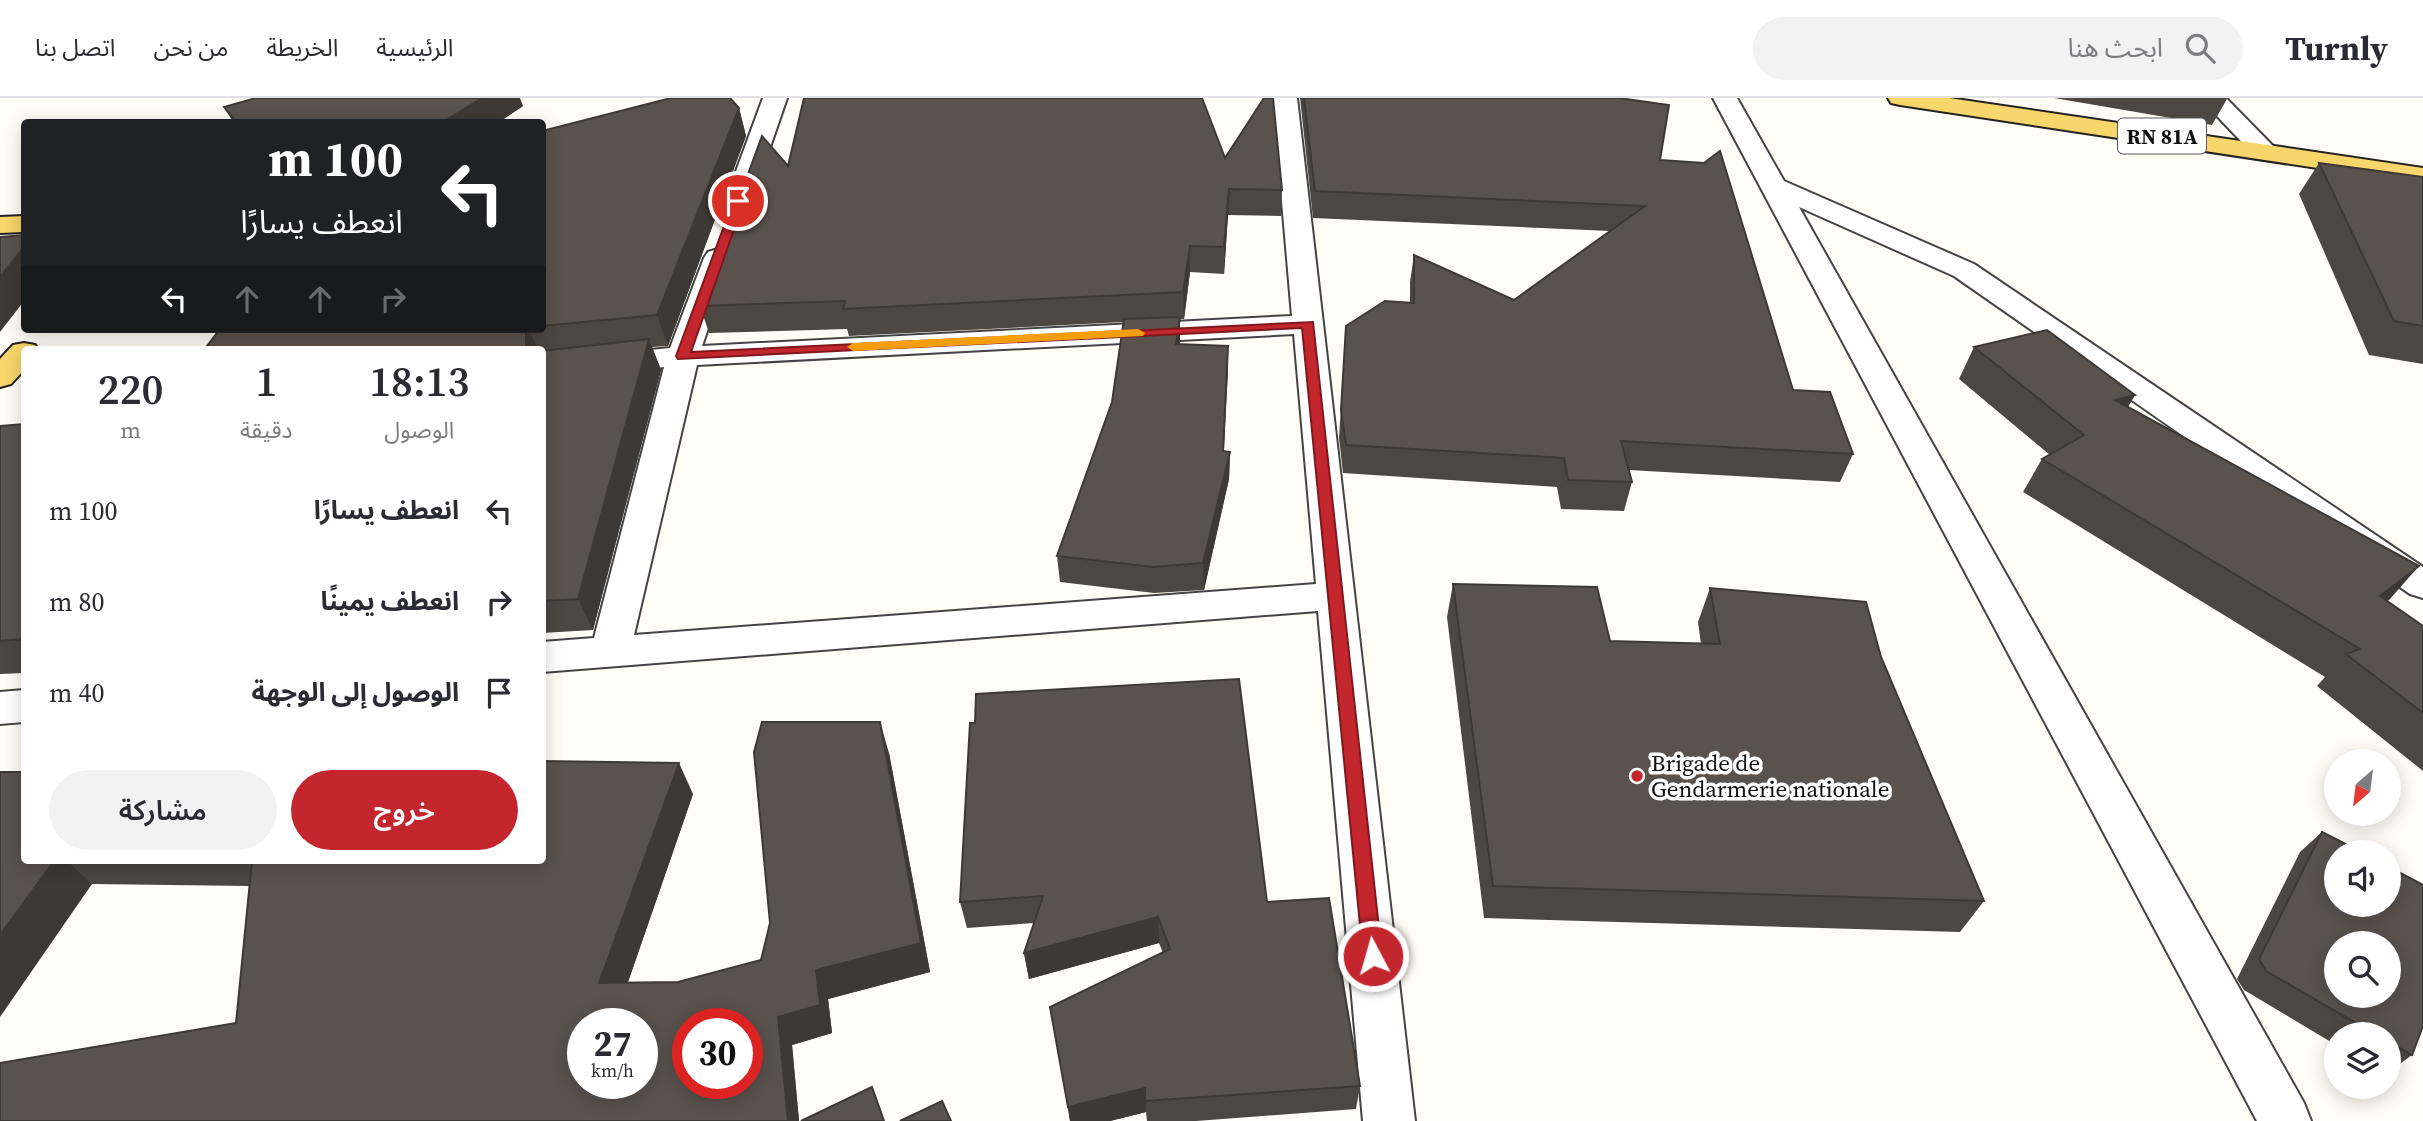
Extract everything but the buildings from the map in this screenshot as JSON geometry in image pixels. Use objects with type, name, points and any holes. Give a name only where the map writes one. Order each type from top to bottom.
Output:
[{"type":"main road","name":"RN 81A","points":[[1900,98],[2423,176]]},
{"type":"main road","points":[[0,225],[21,224]]},
{"type":"main road","points":[[30,346],[42,333]]},
{"type":"main road","points":[[0,377],[21,355]]},
{"type":"street","points":[[611,651],[683,356],[775,98]]},
{"type":"street","points":[[1285,98],[1389,1121]]},
{"type":"street","points":[[1726,98],[2285,1121]]},
{"type":"street","points":[[2212,98],[2264,151]]},
{"type":"street","points":[[1776,187],[1964,270],[2423,585]]},
{"type":"street","points":[[546,372],[683,356],[1308,324]]},
{"type":"street","points":[[546,657],[1335,596]]},
{"type":"street","points":[[0,708],[21,706]]},
{"type":"slow traffic","points":[[853,347],[1138,333]]},
{"type":"place","name":"Brigade de Gendarmerie nationale","points":[[1637,776]]},
{"type":"route","points":[[738,201],[683,356],[1308,324],[1373,956]]}]
